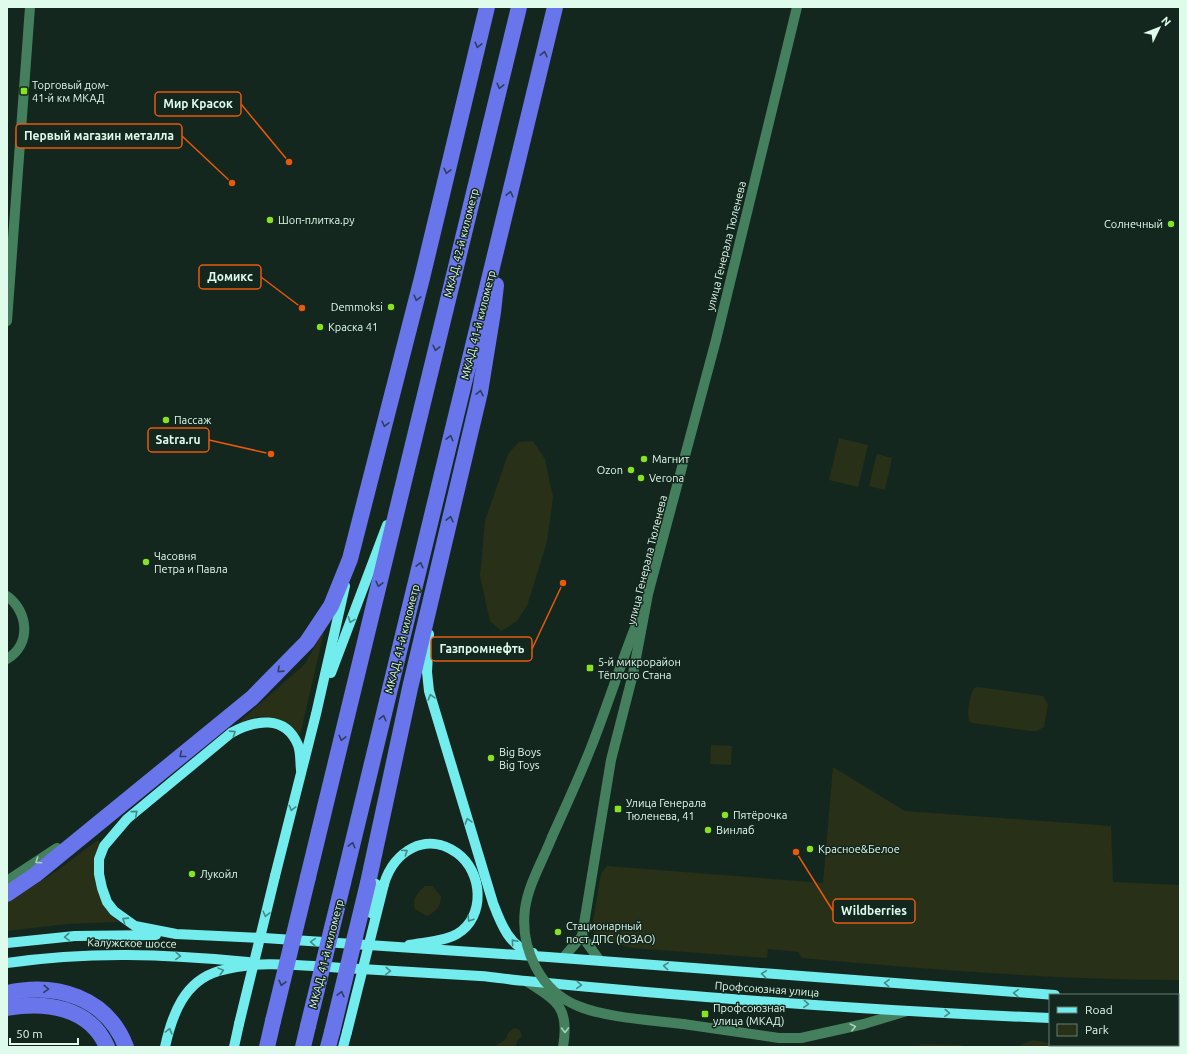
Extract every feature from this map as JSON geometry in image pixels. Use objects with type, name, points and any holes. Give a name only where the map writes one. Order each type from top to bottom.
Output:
[{"type":"highway","points":[[7,894],[35,875],[252,698],[287,663],[319,626],[331,606],[350,559],[422,278],[487,7]]},
{"type":"highway","name":"МКАД, 42-й километр","points":[[404,478],[519,7]]},
{"type":"highway","points":[[336,1037],[376,884],[388,796],[410,688],[480,392],[493,312],[500,232],[555,7]]},
{"type":"highway","name":"МКАД, 41-й километр","points":[[303,1047],[500,232]]},
{"type":"highway","points":[[267,1047],[404,478]]},
{"type":"highway","points":[[7,993],[34,988],[51,989],[85,1000],[102,1012],[115,1027],[126,1047]]},
{"type":"highway","points":[[7,1008],[38,1005],[54,1006],[68,1010],[83,1018],[95,1028],[108,1047]]},
{"type":"main road","points":[[316,714],[404,478]]},
{"type":"main road","points":[[234,1047],[301,770],[338,625],[350,559]]},
{"type":"main road","points":[[431,598],[427,666],[429,691],[493,903],[498,918],[515,944],[522,950],[548,957]]},
{"type":"main road","points":[[301,770],[298,747],[293,735],[285,728],[272,723],[257,722],[244,726],[231,733],[127,819],[104,846],[99,859],[99,874],[107,902],[114,911],[135,926],[176,934],[548,957]]},
{"type":"main road","points":[[343,1047],[336,1037],[366,955],[376,884],[400,856],[413,848],[428,844],[444,846],[458,854],[468,865],[477,887],[476,910],[469,923],[458,933],[444,939],[394,948]]},
{"type":"main road","name":"Калужское шоссе","points":[[7,942],[75,936],[176,934]]},
{"type":"main road","name":"Калужское шоссе","points":[[7,963],[79,955],[139,954],[258,963]]},
{"type":"main road","name":"Профсоюзная улица","points":[[548,957],[1049,995]]},
{"type":"main road","points":[[165,1047],[174,1014],[182,998],[190,988],[207,976],[218,971],[258,963]]},
{"type":"main road","name":"Профсоюзная улица","points":[[258,963],[483,976],[706,997],[908,1011],[1049,1018]]},
{"type":"street","points":[[7,321],[30,7]]},
{"type":"street","name":"улица Генерала Тюленева","points":[[582,936],[609,768],[633,674],[648,594],[716,340],[797,7]]},
{"type":"street","points":[[648,594],[621,660],[590,750],[530,891],[525,908],[524,928],[527,948],[531,960],[538,972],[548,985],[561,996],[577,1006],[595,1012],[779,1038],[801,1043],[908,1011]]},
{"type":"street","points":[[7,596],[22,612],[25,626],[19,646],[7,659]]},
{"type":"street","points":[[7,881],[105,817]]},
{"type":"street","points":[[563,958],[582,936],[600,961]]},
{"type":"street","points":[[526,981],[550,997],[559,1006],[565,1018],[563,1047]]},
{"type":"green space","points":[[839,438],[868,445],[858,487],[829,480]]},
{"type":"green space","points":[[533,441],[545,459],[553,497],[547,542],[527,606],[517,621],[501,631],[490,621],[480,576],[485,521],[508,454],[519,442]]},
{"type":"green space","points":[[877,454],[892,458],[885,490],[869,486]]},
{"type":"green space","points":[[325,628],[300,735],[285,723],[270,717],[254,718],[236,725],[305,664]]},
{"type":"green space","points":[[978,687],[1043,696],[1048,704],[1044,727],[1036,731],[1030,731],[973,723],[969,721],[968,709],[971,695],[974,688]]},
{"type":"green space","points":[[711,745],[732,746],[731,765],[710,764]]},
{"type":"green space","points":[[833,767],[905,811],[1111,826],[1113,882],[1180,885],[1180,980],[1132,980],[1037,976],[943,970],[801,958],[799,952],[768,949],[767,958],[632,948],[600,939],[594,933],[592,926],[601,874],[607,866],[823,883]]},
{"type":"green space","points":[[98,840],[100,843],[95,858],[110,913],[118,922],[67,924],[7,931],[7,903],[58,870]]},
{"type":"green space","points":[[425,886],[432,886],[441,896],[440,903],[437,908],[433,913],[427,916],[415,909],[414,905],[416,896]]},
{"type":"green space","points":[[514,1028],[520,1030],[522,1036],[517,1041],[516,1047],[494,1047],[506,1039],[508,1033]]},
{"type":"green space","points":[[1033,1040],[1049,1043],[1049,1046],[1069,1047],[1016,1047]]},
{"type":"green space","points":[[920,1044],[961,1045],[961,1047],[919,1047]]},
{"type":"place","name":"Торговый дом- 41-й км МКАД","points":[[24,91]]},
{"type":"place","name":"Мир Красок","points":[[289,162]]},
{"type":"place","name":"Первый магазин металла","points":[[232,183]]},
{"type":"place","name":"Шоп-плитка.ру","points":[[270,220]]},
{"type":"place","name":"Солнечный","points":[[1171,224]]},
{"type":"place","name":"Demmoksi","points":[[391,307]]},
{"type":"place","name":"Домикс","points":[[302,308]]},
{"type":"place","name":"Краска 41","points":[[320,327]]},
{"type":"place","name":"Пассаж","points":[[166,420]]},
{"type":"place","name":"Satra.ru","points":[[271,454]]},
{"type":"place","name":"Магнит","points":[[644,459]]},
{"type":"place","name":"Ozon","points":[[631,470]]},
{"type":"place","name":"Verona","points":[[641,478]]},
{"type":"place","name":"Часовня Петра и Павла","points":[[146,562]]},
{"type":"place","name":"Газпромнефть","points":[[563,583]]},
{"type":"place","name":"5-й микрорайон Тёплого Стана","points":[[590,668]]},
{"type":"place","name":"Big Boys Big Toys","points":[[491,758]]},
{"type":"place","name":"Улица Генерала Тюленева, 41","points":[[618,809]]},
{"type":"place","name":"Пятёрочка","points":[[725,815]]},
{"type":"place","name":"Винлаб","points":[[708,830]]},
{"type":"place","name":"Красное&Белое","points":[[810,849]]},
{"type":"place","name":"Wildberries","points":[[796,852]]},
{"type":"place","name":"Лукойл","points":[[192,874]]},
{"type":"place","name":"Стационарный пост ДПС (ЮЗАО)","points":[[558,932]]},
{"type":"place","name":"Профсоюзная улица (МКАД)","points":[[705,1014]]}]
